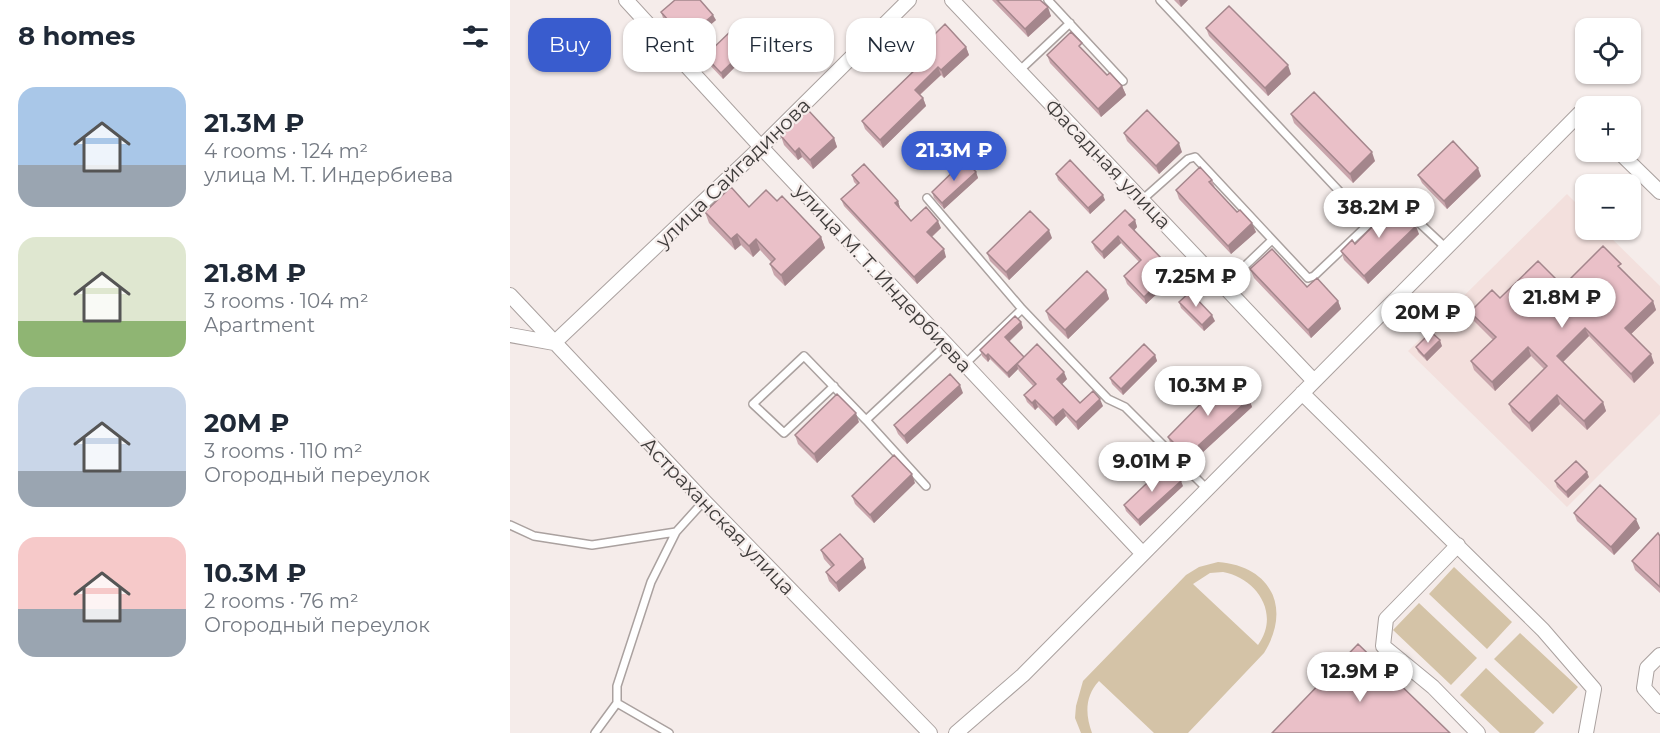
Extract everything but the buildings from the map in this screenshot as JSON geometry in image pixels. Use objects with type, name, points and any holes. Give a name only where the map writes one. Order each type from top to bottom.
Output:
[{"type":"street","name":"улица М. Т. Индербиева","points":[[626,0],[760,147],[1143,554]]},
{"type":"street","name":"улица Сайгадинова","points":[[554,343],[760,147],[909,0]]},
{"type":"street","name":"Фасадная улица","points":[[952,0],[1314,381]]},
{"type":"street","points":[[956,733],[1023,675],[1446,248],[1575,123]]},
{"type":"street","points":[[1629,162],[1660,192]]},
{"type":"street","name":"Астраханская улица","points":[[510,295],[704,501],[930,733]]},
{"type":"street","points":[[510,335],[554,343]]},
{"type":"street","points":[[1302,393],[1543,630],[1594,689],[1586,733]]},
{"type":"street","points":[[1458,545],[1386,619],[1383,646],[1433,687],[1478,733]]},
{"type":"street","points":[[1660,655],[1647,669],[1644,688],[1660,706]]},
{"type":"lane","points":[[1048,0],[1123,81]]},
{"type":"lane","points":[[1161,0],[1369,223]]},
{"type":"lane","points":[[1019,71],[1070,23]]},
{"type":"lane","points":[[1142,200],[1188,159],[1195,157],[1305,276],[1311,278],[1389,203],[1395,202],[1446,248]]},
{"type":"lane","points":[[927,198],[1022,309],[1108,399],[1125,407],[1207,490]]},
{"type":"lane","points":[[1224,286],[1272,240]]},
{"type":"lane","points":[[964,364],[1022,309]]},
{"type":"lane","points":[[866,420],[946,345]]},
{"type":"lane","points":[[834,386],[784,433],[753,404],[804,356],[834,386],[866,420],[926,486]]},
{"type":"lane","points":[[595,733],[617,703],[617,686],[651,582],[676,532],[704,501]]},
{"type":"lane","points":[[510,525],[534,536],[592,545],[676,532]]},
{"type":"lane","points":[[617,703],[669,733]]},
{"type":"shaded area","points":[[1567,194],[1575,202],[1575,240],[1613,240],[1660,286],[1660,414],[1567,507],[1408,351]]},
{"type":"shaded area","points":[[1218,562],[1236,565],[1263,581],[1276,605],[1276,620],[1272,636],[1264,653],[1188,733],[1154,733],[1099,681],[1091,693],[1088,706],[1088,719],[1092,733],[1081,733],[1075,718],[1083,681],[1186,575],[1199,567]],"holes":[[[1223,572],[1246,581],[1255,589],[1266,609],[1267,621],[1258,645],[1193,584],[1210,573]]]},
{"type":"shaded area","points":[[1454,567],[1512,622],[1487,649],[1429,594]]},
{"type":"shaded area","points":[[1419,603],[1477,658],[1451,685],[1393,630]]},
{"type":"shaded area","points":[[1520,633],[1578,687],[1553,714],[1494,659]]},
{"type":"shaded area","points":[[1486,668],[1544,723],[1534,733],[1500,733],[1460,695]]}]
